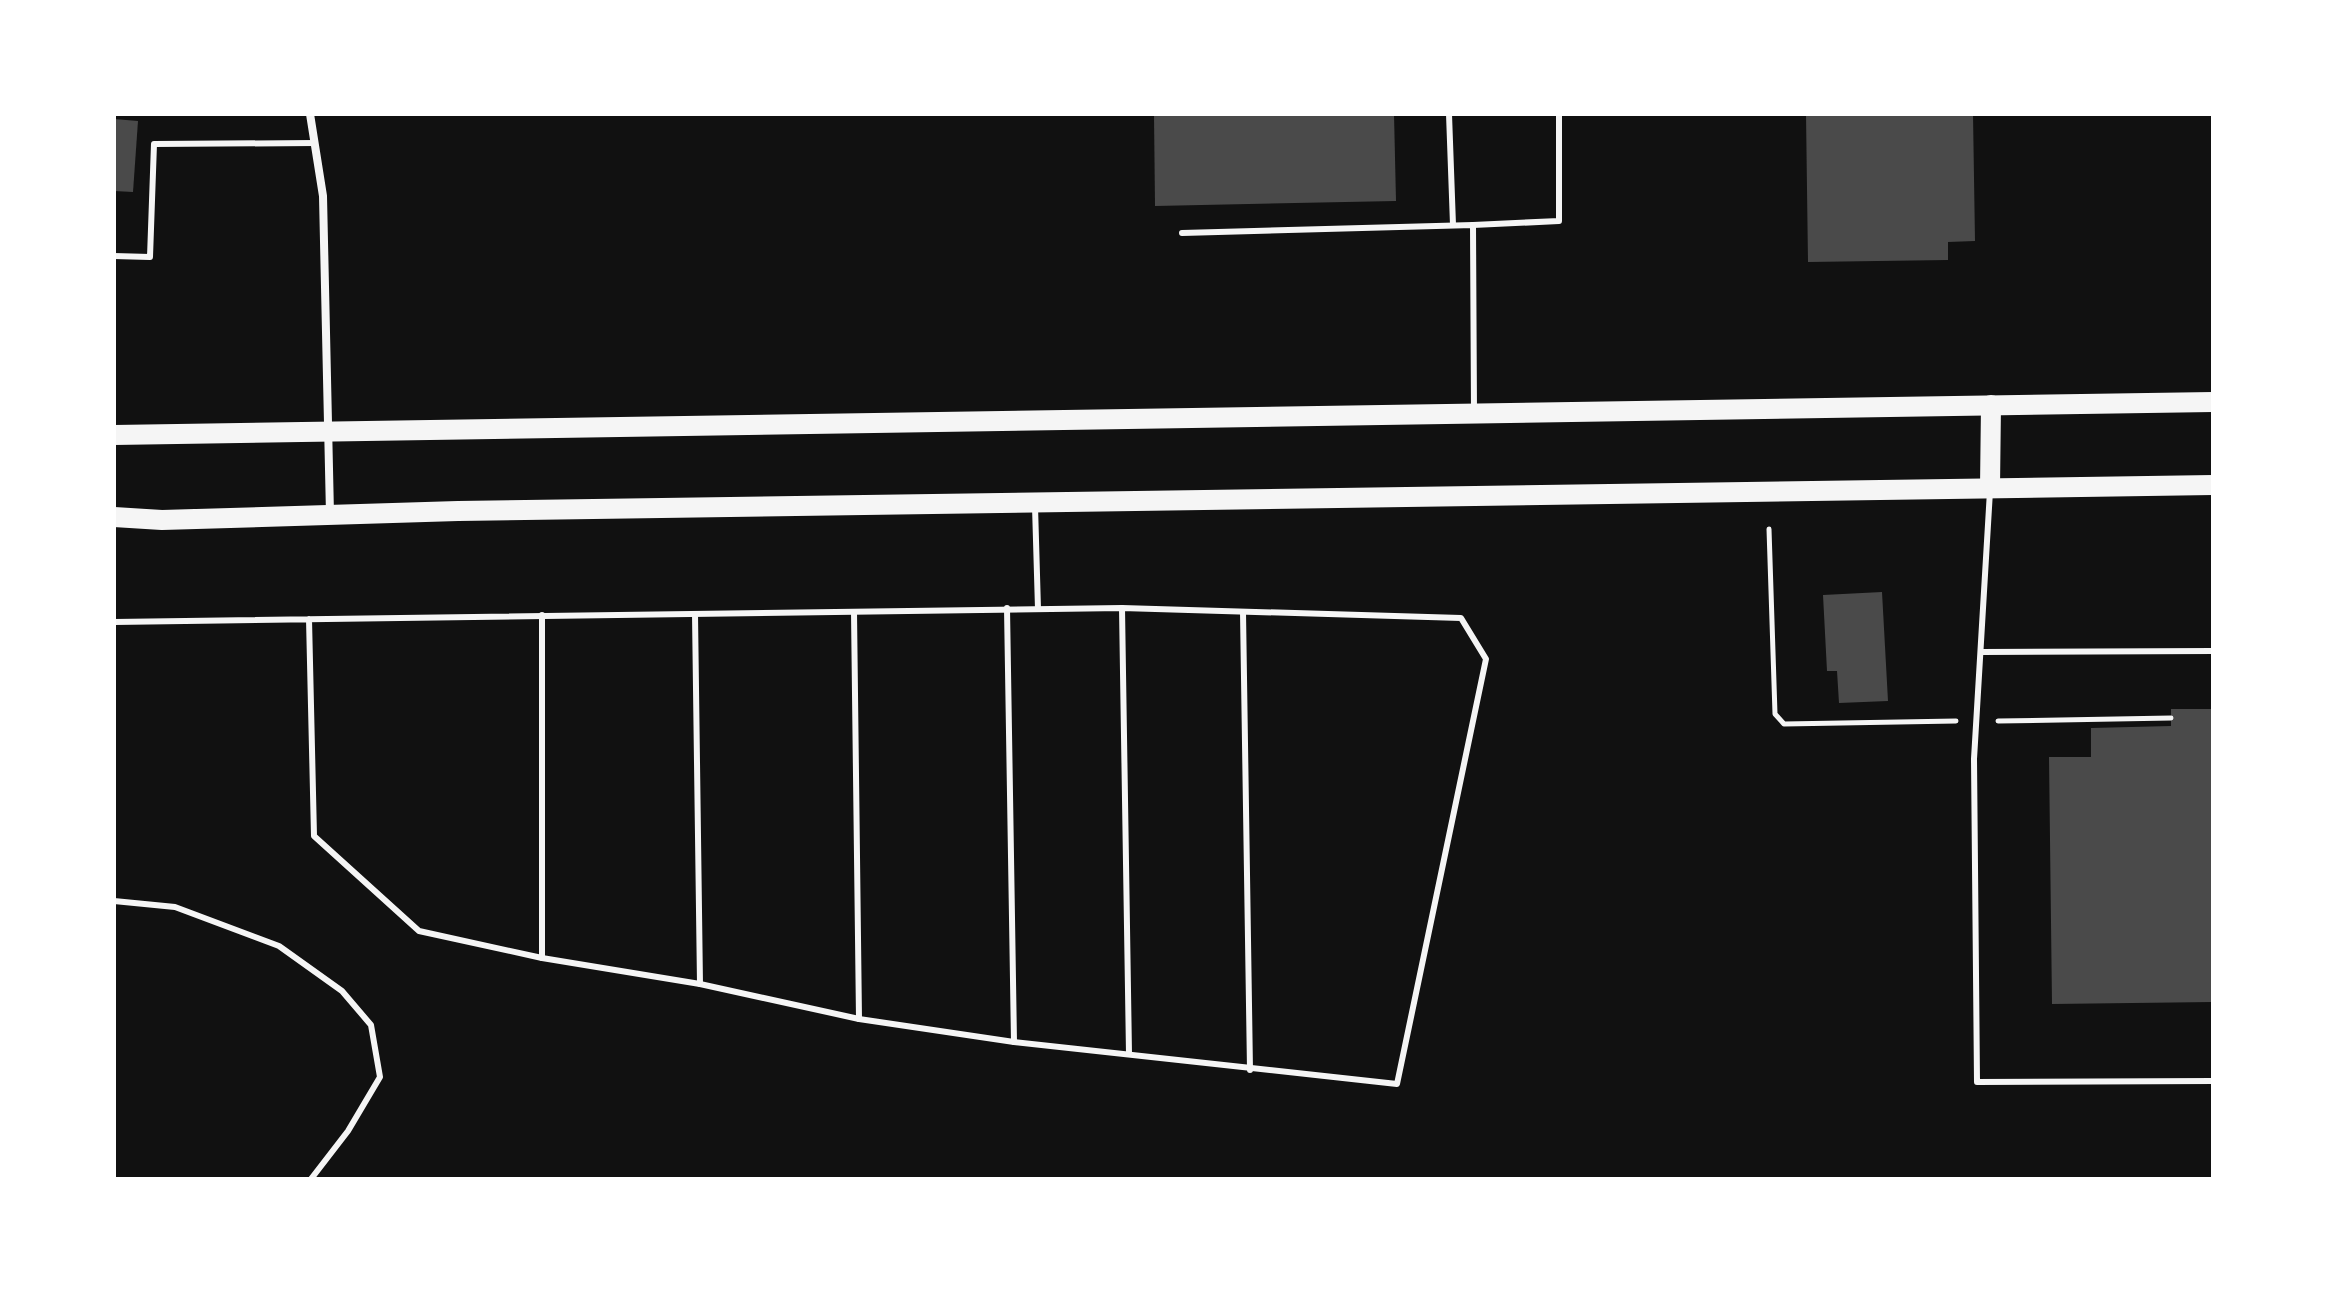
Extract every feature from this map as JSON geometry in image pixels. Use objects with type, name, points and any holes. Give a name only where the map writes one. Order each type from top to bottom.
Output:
[{"type":"main road","points":[[114,435],[328,429],[2213,402]]},
{"type":"main road","points":[[1990,487],[1991,405]]},
{"type":"main road","points":[[114,517],[162,520],[1035,502],[2213,485]]},
{"type":"street","points":[[310,114],[323,196],[330,515]]},
{"type":"lane","points":[[1449,114],[1453,225]]},
{"type":"lane","points":[[1182,233],[1559,221],[1559,114]]},
{"type":"lane","points":[[114,256],[150,257],[154,144],[315,143]]},
{"type":"lane","points":[[1473,225],[1474,412]]},
{"type":"lane","points":[[1990,487],[1974,759],[1977,1082],[2213,1081]]},
{"type":"lane","points":[[1035,502],[1038,609]]},
{"type":"lane","points":[[1007,608],[1014,1042]]},
{"type":"lane","points":[[114,622],[1007,608],[1122,608],[1461,618],[1486,659],[1397,1084],[1014,1042],[859,1019],[700,984],[542,958],[419,931],[314,836],[309,619]]},
{"type":"lane","points":[[1122,608],[1129,1054]]},
{"type":"lane","points":[[854,612],[859,1019]]},
{"type":"lane","points":[[1243,612],[1250,1070]]},
{"type":"lane","points":[[695,614],[700,984]]},
{"type":"lane","points":[[542,615],[542,958]]},
{"type":"lane","points":[[1982,652],[2213,651]]},
{"type":"lane","points":[[114,901],[175,907],[279,946],[342,991],[371,1025],[380,1077],[348,1131],[311,1179]]},
{"type":"path","points":[[1769,529],[1775,714],[1784,724],[1946,721]]},
{"type":"path","points":[[2004,721],[2171,718]]},
{"type":"building","points":[[1154,114],[1394,114],[1396,201],[1155,206]]},
{"type":"building","points":[[1806,114],[1973,114],[1975,241],[1948,242],[1948,260],[1808,262]]},
{"type":"building","points":[[114,119],[138,121],[133,192],[114,191]]},
{"type":"building","points":[[1882,592],[1888,701],[1839,703],[1837,671],[1827,671],[1823,595]]},
{"type":"building","points":[[2171,709],[2213,709],[2213,1002],[2052,1004],[2049,757],[2091,757],[2091,728],[2171,726]]}]
